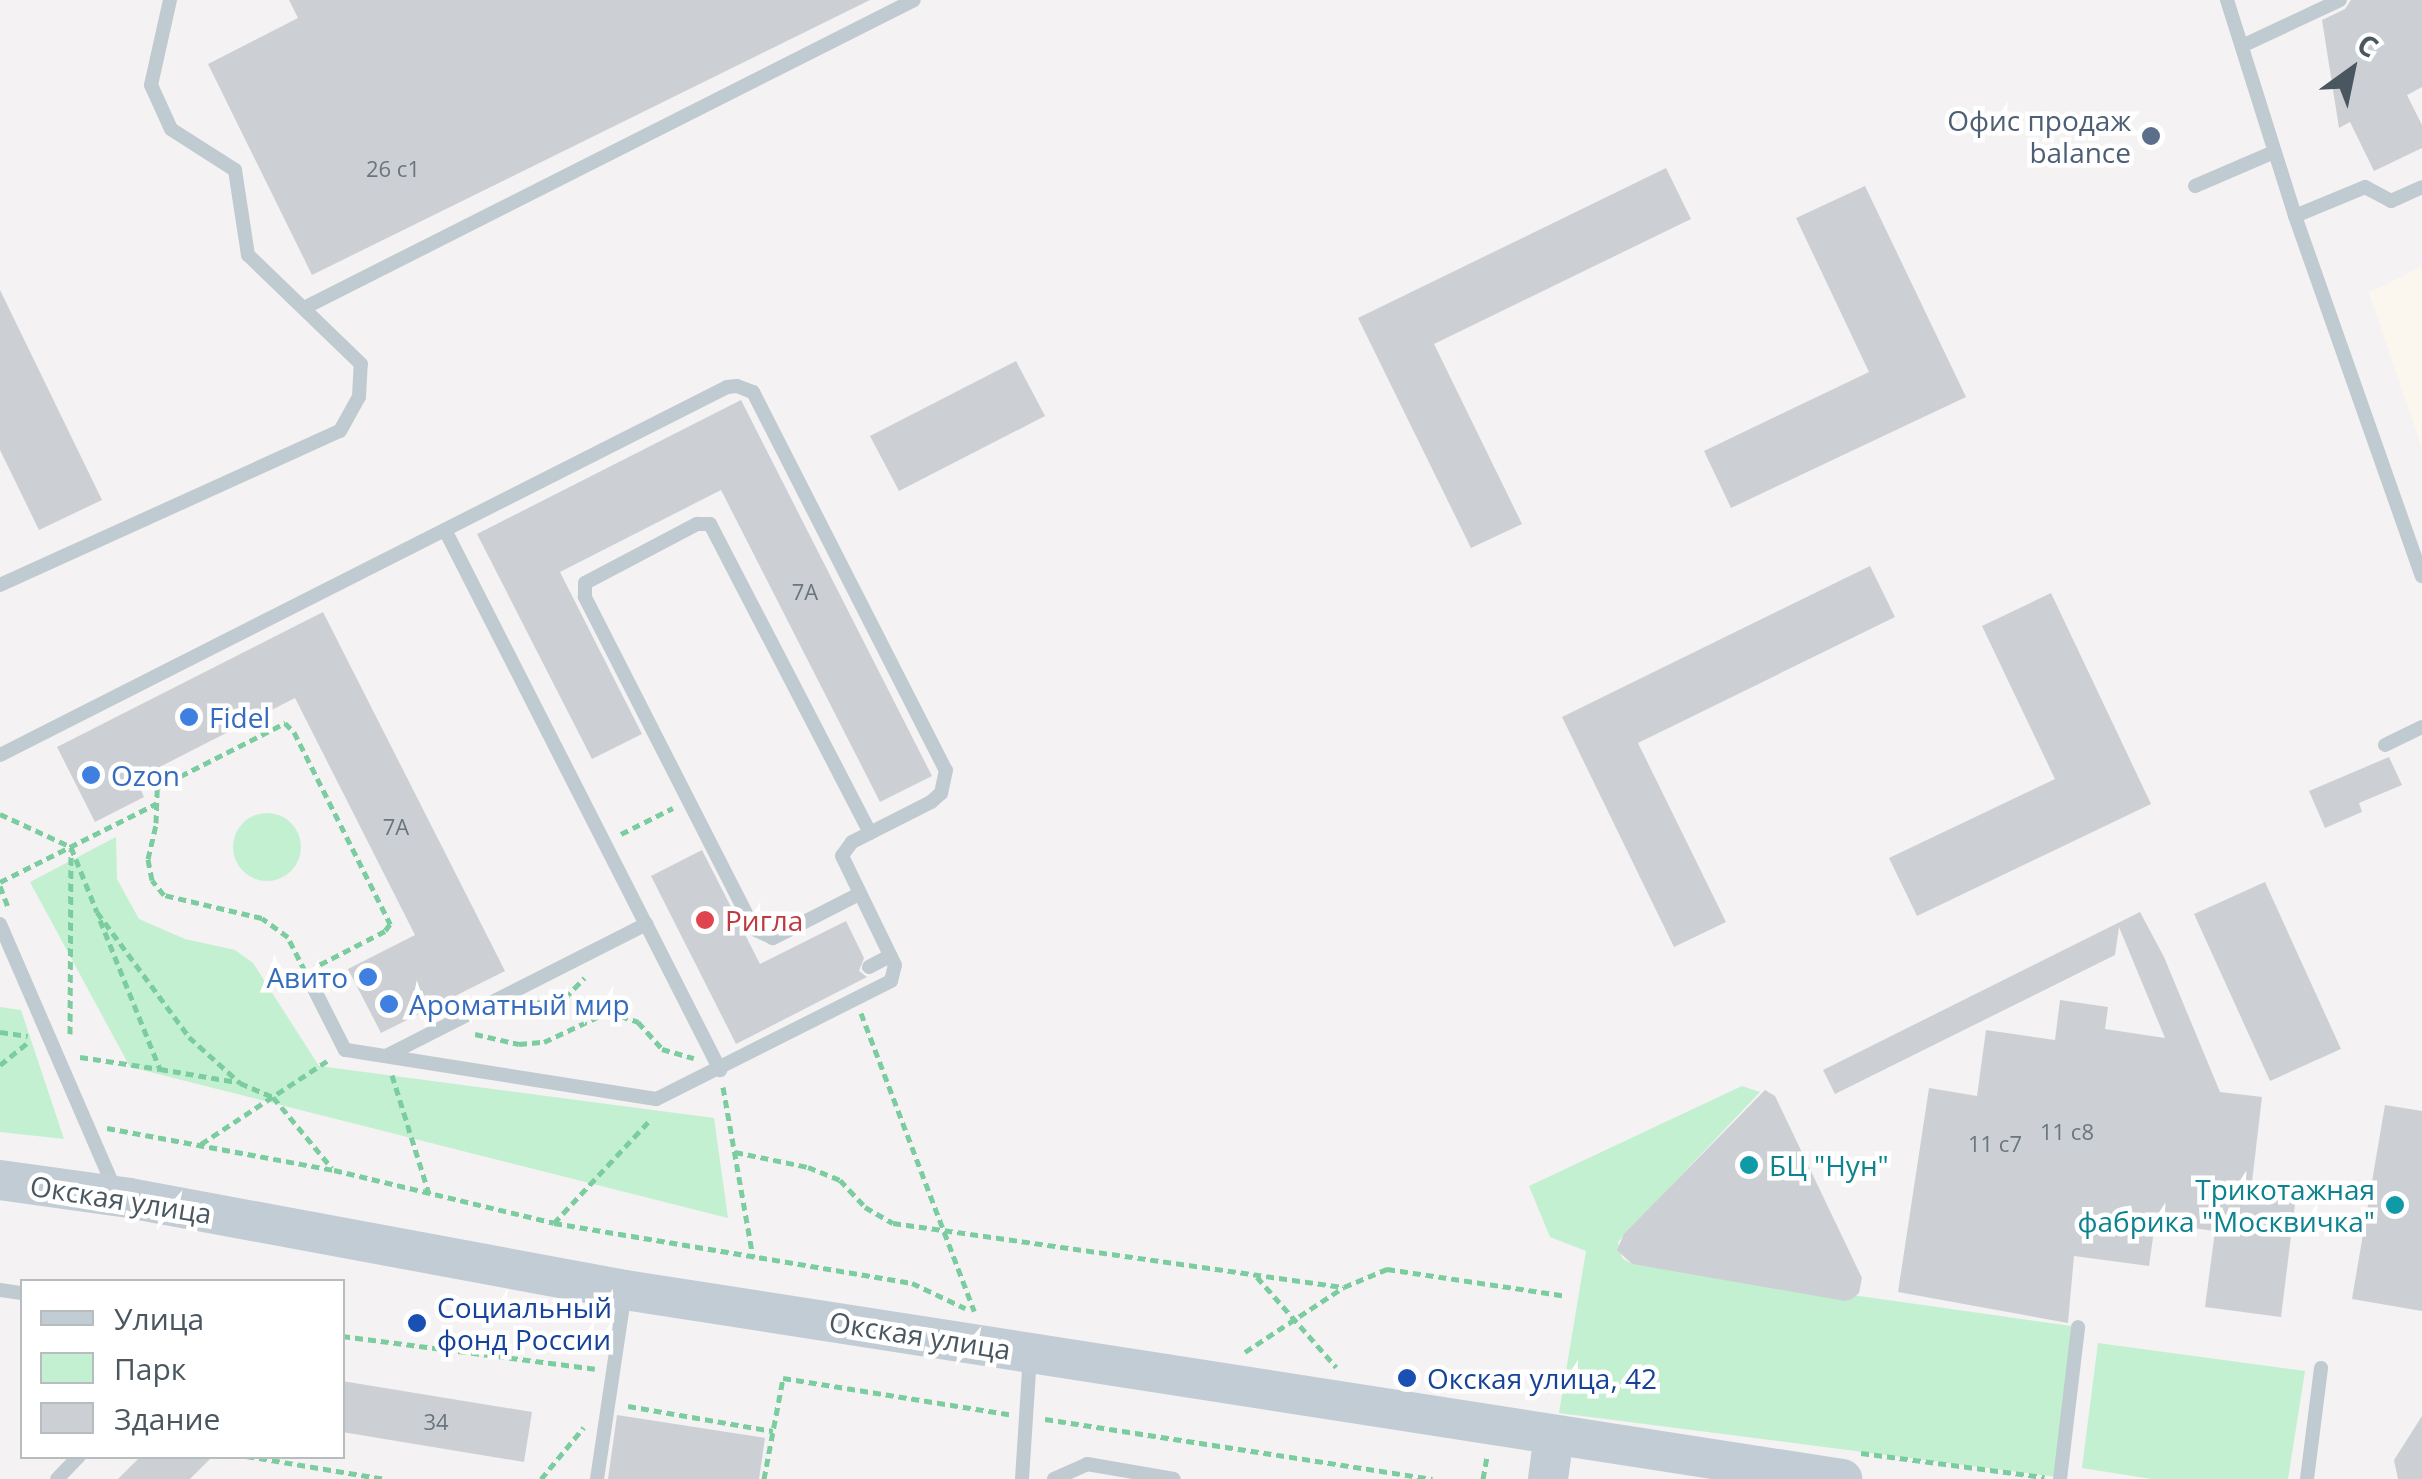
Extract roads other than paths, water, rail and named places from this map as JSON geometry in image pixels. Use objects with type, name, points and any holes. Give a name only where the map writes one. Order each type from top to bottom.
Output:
[{"type":"main road","name":"Окская улица","points":[[0,1180],[118,1196],[625,1290],[1030,1352],[1557,1424],[1775,1474],[1842,1479]]},
{"type":"main road","points":[[1548,1479],[1557,1424]]},
{"type":"lane","points":[[0,585],[340,431],[358,397],[361,364],[248,256],[235,170],[171,129],[152,86],[170,0]]},
{"type":"lane","points":[[304,308],[914,0]]},
{"type":"lane","points":[[2227,0],[2274,152],[2422,576]]},
{"type":"lane","points":[[2242,46],[2340,0]]},
{"type":"lane","points":[[2195,186],[2274,152]]},
{"type":"lane","points":[[2296,216],[2365,188],[2391,201],[2422,187]]},
{"type":"lane","points":[[0,755],[727,387],[752,392],[946,770],[940,793],[930,802],[852,842],[842,856],[895,966],[891,981],[718,1065],[673,1094],[646,1099],[345,1050],[313,987]]},
{"type":"lane","points":[[859,894],[773,938],[754,929],[585,597],[585,583],[697,524],[710,524],[870,833]]},
{"type":"lane","points":[[446,530],[718,1065]]},
{"type":"lane","points":[[2386,745],[2422,727]]},
{"type":"lane","points":[[0,924],[118,1196]]},
{"type":"lane","points":[[386,1056],[646,924]]},
{"type":"lane","points":[[869,967],[890,956]]},
{"type":"lane","points":[[597,1479],[625,1290]]},
{"type":"lane","points":[[2060,1479],[2078,1327]]},
{"type":"lane","points":[[1022,1479],[1030,1352]]},
{"type":"lane","points":[[2307,1479],[2321,1368]]},
{"type":"lane","points":[[57,1479],[75,1459]]},
{"type":"lane","points":[[1054,1479],[1087,1464],[1174,1479]]},
{"type":"place","name":"Офис продаж balance","points":[[2151,136]]},
{"type":"place","name":"Fidel","points":[[189,717]]},
{"type":"place","name":"Ozon","points":[[91,775]]},
{"type":"place","name":"Ригла","points":[[705,920]]},
{"type":"place","name":"Авито","points":[[368,977]]},
{"type":"place","name":"Ароматный мир","points":[[389,1004]]},
{"type":"place","name":"БЦ \"Нун\"","points":[[1749,1165]]},
{"type":"place","name":"Трикотажная фабрика \"Москвичка\"","points":[[2395,1205]]},
{"type":"place","name":"Социальный фонд России","points":[[417,1323]]},
{"type":"place","name":"Окская улица, 42","points":[[1407,1378]]}]
